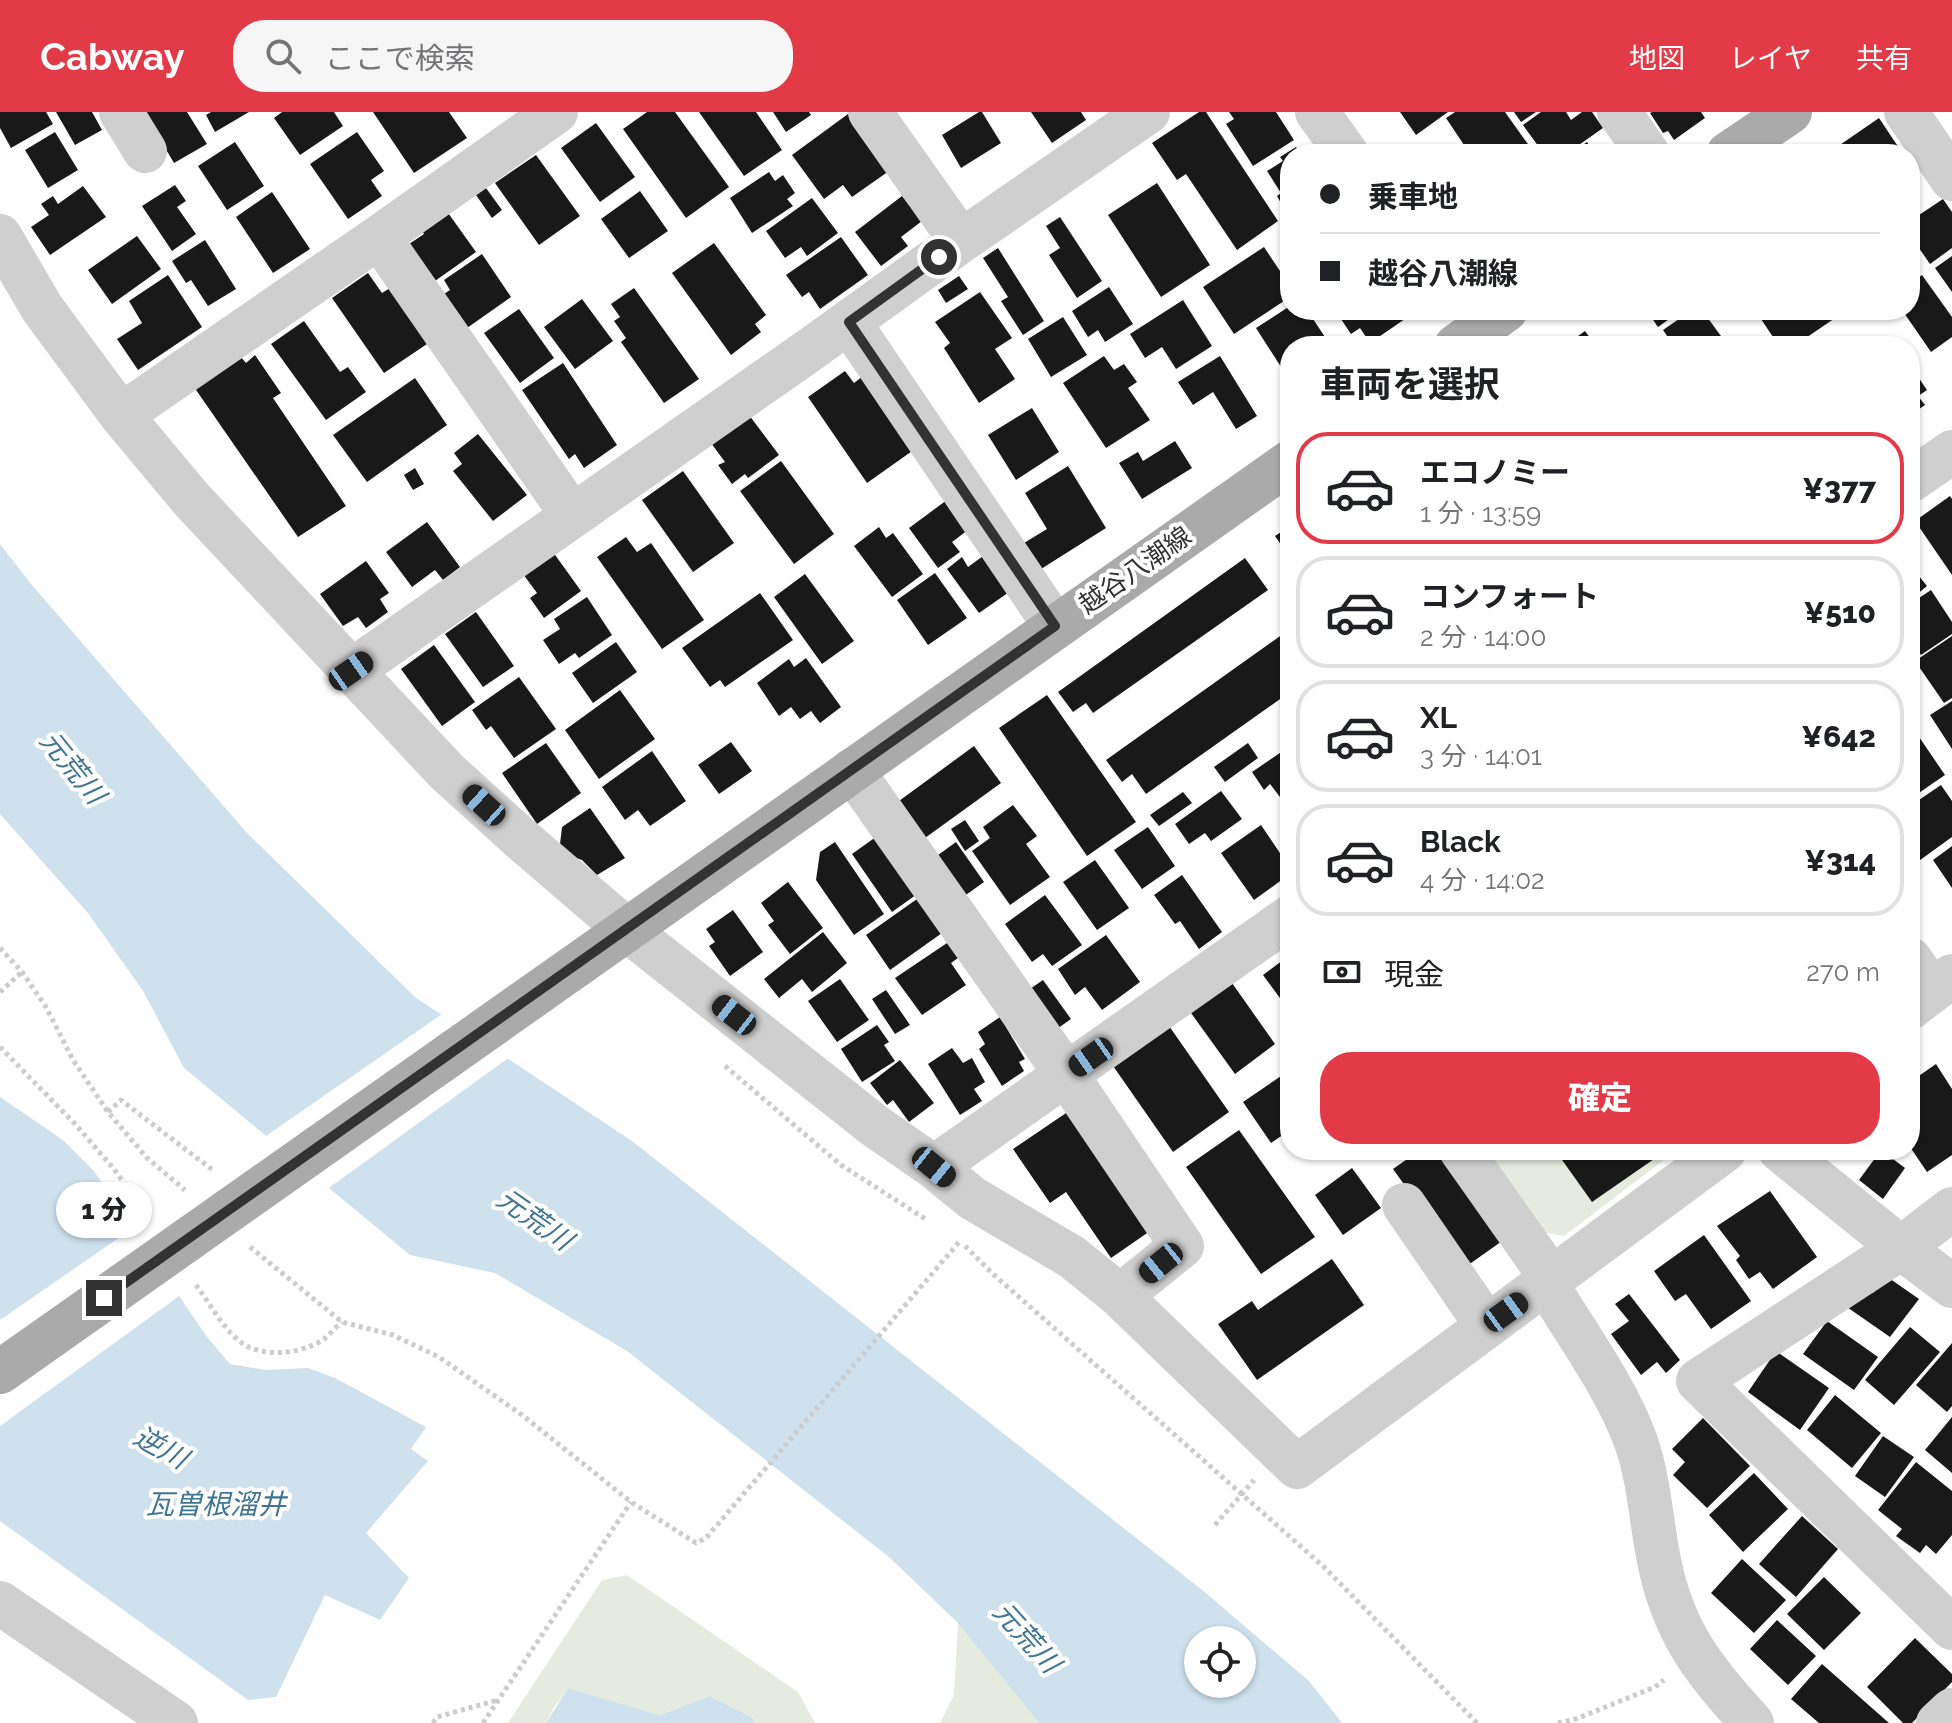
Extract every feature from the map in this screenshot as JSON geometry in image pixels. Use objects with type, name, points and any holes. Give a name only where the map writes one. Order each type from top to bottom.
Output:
[{"type":"main road","points":[[1743,144],[1790,112]]},
{"type":"main road","name":"越谷八潮線","points":[[0,1372],[1280,469]]},
{"type":"street","points":[[121,112],[145,151]]},
{"type":"street","points":[[121,415],[556,112]]},
{"type":"street","points":[[870,112],[961,241]]},
{"type":"street","points":[[351,671],[1148,112]]},
{"type":"street","points":[[1317,112],[1340,144]]},
{"type":"street","points":[[1619,112],[1641,144]]},
{"type":"street","points":[[1906,112],[1952,179]]},
{"type":"street","points":[[0,236],[42,308],[121,415],[192,500],[447,772],[627,930],[875,1126],[972,1198],[1072,1257],[1120,1296],[1297,1467],[1712,1160]]},
{"type":"street","points":[[379,237],[572,515]]},
{"type":"street","points":[[849,322],[1055,626]]},
{"type":"street","points":[[1920,474],[1952,452]]},
{"type":"street","points":[[852,770],[1066,1074],[1182,1246],[1120,1296]]},
{"type":"street","points":[[934,1167],[1280,924]]},
{"type":"street","points":[[1468,1160],[1549,1281],[1611,1389],[1635,1441],[1645,1476],[1662,1575],[1680,1628],[1710,1676],[1752,1723]]},
{"type":"street","points":[[1792,1160],[1952,1286]]},
{"type":"street","points":[[1404,1205],[1487,1326]]},
{"type":"street","points":[[1945,1606],[1698,1381],[1901,1248],[1952,1209]]},
{"type":"street","points":[[0,1603],[176,1723]]},
{"type":"street","points":[[1938,1723],[1952,1710]]},
{"type":"path","points":[[0,992],[22,972]]},
{"type":"path","points":[[721,1063],[841,1165],[933,1224]]},
{"type":"path","points":[[108,1112],[121,1100],[221,1177]]},
{"type":"path","points":[[522,1415],[631,1502],[696,1543],[706,1538],[960,1241],[993,1274],[1324,1567],[1477,1723]]},
{"type":"path","points":[[1215,1525],[1241,1494]]},
{"type":"path","points":[[483,1723],[631,1502]]},
{"type":"path","points":[[1558,1723],[1576,1719],[1655,1687],[1697,1656]]},
{"type":"path","points":[[433,1723],[437,1717],[498,1700]]},
{"type":"shaded area","points":[[1486,1160],[1664,1160],[1564,1236],[1537,1231]]},
{"type":"shaded area","points":[[627,1575],[798,1692],[815,1723],[753,1723],[752,1718],[710,1696],[660,1715],[568,1688],[546,1723],[508,1723],[602,1580]]},
{"type":"shaded area","points":[[958,1622],[1039,1723],[940,1723],[954,1695]]},
{"type":"water","name":"元荒川","points":[[0,544],[31,584],[247,833],[415,997],[632,1141],[1244,1626],[1184,1626],[1184,1698],[1256,1698],[1256,1636],[1309,1681],[1342,1723],[1039,1723],[958,1623],[889,1557],[627,1351],[495,1273],[410,1255],[184,1068],[143,991],[88,913],[0,814]]},
{"type":"water","name":"瓦曽根溜井","points":[[0,1097],[63,1140],[94,1171],[207,1337],[230,1364],[265,1370],[308,1368],[335,1378],[426,1427],[411,1449],[428,1461],[366,1533],[409,1578],[380,1620],[325,1595],[276,1697],[248,1700],[0,1521]]},
{"type":"water","points":[[568,1688],[660,1715],[710,1696],[753,1718],[753,1723],[546,1723]]},
{"type":"pier","points":[[445,1012],[511,1056],[326,1190],[263,1138]]},
{"type":"pier","points":[[136,1226],[182,1294],[0,1426],[0,1320]]},
{"type":"building","points":[[0,112],[46,112],[53,124],[11,148],[0,128]]},
{"type":"building","points":[[56,112],[92,112],[102,130],[75,145]]},
{"type":"building","points":[[144,112],[187,112],[207,144],[174,163]]},
{"type":"building","points":[[211,112],[249,112],[215,132],[206,115]]},
{"type":"building","points":[[282,112],[334,112],[343,126],[300,155],[274,118]]},
{"type":"building","points":[[373,112],[449,112],[467,138],[414,173]]},
{"type":"building","points":[[647,112],[675,112],[729,187],[686,218],[623,129]]},
{"type":"building","points":[[699,112],[756,112],[782,150],[744,176]]},
{"type":"building","points":[[773,112],[809,112],[811,115],[786,132]]},
{"type":"building","points":[[982,112],[1001,143],[961,168],[942,135]]},
{"type":"building","points":[[1031,112],[1081,112],[1086,120],[1052,143]]},
{"type":"building","points":[[1199,112],[1206,112],[1278,221],[1237,250],[1186,174],[1177,180],[1152,143]]},
{"type":"building","points":[[1229,112],[1276,112],[1294,140],[1280,144],[1280,149],[1253,166],[1226,124],[1234,119]]},
{"type":"building","points":[[1400,112],[1448,112],[1416,135]]},
{"type":"building","points":[[1455,112],[1505,112],[1528,144],[1463,144],[1446,118]]},
{"type":"building","points":[[1514,112],[1536,112],[1521,122]]},
{"type":"building","points":[[1541,112],[1566,112],[1571,120],[1582,112],[1592,112],[1603,128],[1580,144],[1537,144],[1523,125]]},
{"type":"building","points":[[1652,112],[1701,112],[1705,118],[1674,140],[1668,131],[1663,133]]},
{"type":"building","points":[[848,114],[889,171],[852,197],[843,185],[824,199],[792,155]]},
{"type":"building","points":[[1879,118],[1896,144],[1841,144]]},
{"type":"building","points":[[596,123],[635,177],[600,202],[561,148]]},
{"type":"building","points":[[55,132],[78,170],[48,188],[25,150]]},
{"type":"building","points":[[357,132],[384,171],[371,180],[382,196],[348,219],[310,164]]},
{"type":"building","points":[[235,142],[264,186],[227,210],[198,166]]},
{"type":"building","points":[[536,155],[580,216],[539,245],[495,183]]},
{"type":"building","points":[[1280,163],[1280,191],[1267,171]]},
{"type":"building","points":[[769,172],[775,181],[783,175],[795,193],[787,199],[793,206],[752,233],[730,198]]},
{"type":"building","points":[[1157,183],[1210,265],[1161,297],[1108,215]]},
{"type":"building","points":[[175,185],[186,201],[177,207],[196,234],[172,251],[142,206]]},
{"type":"building","points":[[83,186],[106,217],[50,255],[31,227],[49,215],[41,204],[53,196],[58,204]]},
{"type":"building","points":[[486,188],[502,210],[492,218],[476,195]]},
{"type":"building","points":[[640,191],[668,231],[629,258],[601,219]]},
{"type":"building","points":[[272,192],[310,249],[273,273],[236,217]]},
{"type":"building","points":[[902,196],[922,221],[901,237],[908,246],[881,266],[855,232]]},
{"type":"building","points":[[812,198],[838,233],[807,256],[801,247],[785,258],[766,231]]},
{"type":"building","points":[[1943,199],[1952,212],[1952,248],[1930,264],[1920,250],[1920,214]]},
{"type":"building","points":[[446,210],[476,252],[435,281],[409,244],[424,234],[420,228]]},
{"type":"building","points":[[1060,217],[1102,281],[1077,298],[1049,255],[1060,248],[1046,226]]},
{"type":"building","points":[[137,236],[161,269],[112,304],[88,270]]},
{"type":"building","points":[[841,237],[868,275],[820,309],[809,292],[802,297],[786,275]]},
{"type":"building","points":[[205,240],[236,289],[208,306],[191,280],[186,283],[172,261]]},
{"type":"building","points":[[714,243],[766,315],[755,324],[761,332],[731,355],[672,273]]},
{"type":"building","points":[[1264,247],[1280,271],[1280,304],[1234,334],[1203,287]]},
{"type":"building","points":[[998,248],[1044,321],[1023,335],[1001,301],[1008,297],[983,258]]},
{"type":"building","points":[[482,254],[511,297],[467,328],[444,294],[450,290],[444,280]]},
{"type":"building","points":[[1952,256],[1952,292],[1935,268]]},
{"type":"building","points":[[368,273],[382,293],[390,288],[427,344],[384,373],[332,298]]},
{"type":"building","points":[[168,275],[202,327],[138,370],[117,339],[142,323],[129,301]]},
{"type":"building","points":[[1922,275],[1952,317],[1952,337],[1931,352],[1909,320],[1920,320]]},
{"type":"building","points":[[959,276],[968,289],[946,303],[938,290]]},
{"type":"building","points":[[1109,287],[1133,324],[1105,342],[1098,330],[1088,337],[1072,311]]},
{"type":"building","points":[[634,288],[699,379],[664,403],[621,342],[626,338],[614,321],[620,317],[611,304]]},
{"type":"building","points":[[980,292],[1012,338],[995,349],[1015,379],[979,403],[944,348],[950,343],[935,322]]},
{"type":"building","points":[[582,299],[613,341],[575,369],[544,327]]},
{"type":"building","points":[[1183,300],[1212,346],[1176,369],[1162,347],[1145,358],[1130,334]]},
{"type":"building","points":[[519,309],[554,358],[520,383],[484,333]]},
{"type":"building","points":[[1280,312],[1280,320],[1314,320],[1324,336],[1280,336],[1280,365],[1256,328]]},
{"type":"building","points":[[1063,317],[1087,355],[1051,377],[1028,339]]},
{"type":"building","points":[[1342,320],[1403,320],[1380,336],[1365,336],[1360,328],[1351,334]]},
{"type":"building","points":[[1653,320],[1668,320],[1658,327]]},
{"type":"building","points":[[1678,320],[1709,320],[1721,336],[1667,336],[1663,330]]},
{"type":"building","points":[[1762,320],[1832,320],[1809,336],[1772,336]]},
{"type":"building","points":[[304,321],[340,372],[348,367],[366,392],[326,420],[271,344]]},
{"type":"building","points":[[255,355],[281,393],[273,398],[346,506],[298,537],[194,387],[240,356],[246,363]]},
{"type":"building","points":[[1104,356],[1114,370],[1124,364],[1137,382],[1128,388],[1150,420],[1106,448],[1063,383]]},
{"type":"building","points":[[1220,356],[1257,416],[1236,429],[1213,392],[1193,405],[1178,382]]},
{"type":"building","points":[[563,363],[617,445],[584,468],[575,454],[569,459],[522,390]]},
{"type":"building","points":[[845,371],[854,383],[863,376],[915,449],[867,483],[808,397]]},
{"type":"building","points":[[415,378],[447,425],[367,482],[333,435]]},
{"type":"building","points":[[1920,380],[1927,390],[1920,395]]},
{"type":"building","points":[[1032,408],[1059,452],[1016,480],[988,435]]},
{"type":"building","points":[[749,415],[779,455],[748,478],[745,474],[732,484],[718,465],[725,462],[711,443]]},
{"type":"building","points":[[478,434],[527,495],[493,521],[453,471],[462,464],[454,453]]},
{"type":"building","points":[[1175,441],[1192,468],[1142,499],[1119,463],[1138,452],[1143,461]]},
{"type":"building","points":[[781,461],[834,534],[794,564],[740,491]]},
{"type":"building","points":[[1068,466],[1106,528],[1041,569],[1024,543],[1047,529],[1025,493]]},
{"type":"building","points":[[415,468],[424,484],[413,490],[404,475]]},
{"type":"building","points":[[683,471],[734,543],[693,572],[642,500]]},
{"type":"building","points":[[1950,496],[1952,499],[1952,575],[1920,528],[1920,517]]},
{"type":"building","points":[[951,497],[972,527],[952,542],[960,552],[938,568],[909,528]]},
{"type":"building","points":[[427,522],[460,567],[443,580],[435,570],[412,587],[386,552]]},
{"type":"building","points":[[879,527],[886,538],[893,533],[923,574],[892,597],[854,546]]},
{"type":"building","points":[[626,537],[637,552],[651,543],[704,620],[662,649],[597,557]]},
{"type":"building","points":[[990,551],[1015,588],[979,613],[947,569],[962,557],[968,567]]},
{"type":"building","points":[[553,552],[581,591],[544,618],[530,598],[537,593],[523,574]]},
{"type":"building","points":[[1245,558],[1268,590],[1093,713],[1086,703],[1073,712],[1058,692]]},
{"type":"building","points":[[366,561],[389,593],[380,599],[388,612],[366,628],[358,617],[343,626],[320,594]]},
{"type":"building","points":[[935,573],[967,618],[928,645],[897,600]]},
{"type":"building","points":[[805,574],[854,641],[822,664],[774,597]]},
{"type":"building","points":[[1920,577],[1927,586],[1920,592]]},
{"type":"building","points":[[1931,590],[1952,622],[1952,634],[1921,655],[1920,654],[1920,597]]},
{"type":"building","points":[[760,593],[793,640],[725,687],[720,680],[710,687],[682,648]]},
{"type":"building","points":[[587,597],[612,635],[579,658],[575,653],[559,664],[543,640],[560,629],[554,619]]},
{"type":"building","points":[[476,612],[514,666],[483,687],[445,634]]},
{"type":"building","points":[[1280,636],[1280,699],[1146,794],[1132,774],[1122,782],[1106,760]]},
{"type":"building","points":[[1952,636],[1952,698],[1944,703],[1920,668],[1920,658]]},
{"type":"building","points":[[616,642],[637,672],[593,703],[572,673]]},
{"type":"building","points":[[434,645],[475,702],[442,726],[401,669]]},
{"type":"building","points":[[806,658],[841,707],[820,723],[811,711],[800,719],[791,707],[779,716],[757,683],[789,659],[794,667]]},
{"type":"building","points":[[519,677],[556,729],[514,758],[491,726],[486,730],[472,710]]},
{"type":"building","points":[[620,690],[655,739],[599,779],[565,730]]},
{"type":"building","points":[[1047,695],[1136,822],[1087,856],[999,728]]},
{"type":"building","points":[[1952,701],[1952,749],[1930,715]]},
{"type":"building","points":[[1920,738],[1945,775],[1920,792]]},
{"type":"building","points":[[731,742],[752,771],[719,794],[698,765]]},
{"type":"building","points":[[546,743],[581,793],[537,824],[502,773]]},
{"type":"building","points":[[1248,743],[1258,758],[1225,782],[1214,767]]},
{"type":"building","points":[[974,746],[1001,783],[925,838],[899,801]]},
{"type":"building","points":[[652,751],[686,801],[650,826],[638,810],[625,820],[602,787]]},
{"type":"building","points":[[1280,753],[1280,797],[1270,784],[1264,790],[1252,772]]},
{"type":"building","points":[[1941,785],[1952,801],[1952,837],[1920,860],[1920,799]]},
{"type":"building","points":[[1221,791],[1242,819],[1211,841],[1205,833],[1189,844],[1175,824]]},
{"type":"building","points":[[1183,792],[1192,803],[1159,826],[1150,815]]},
{"type":"building","points":[[1013,805],[1037,836],[1026,844],[1050,877],[1010,905],[972,851],[990,838],[983,827]]},
{"type":"building","points":[[590,808],[625,858],[597,875],[560,844],[562,827]]},
{"type":"building","points":[[965,820],[979,841],[965,851],[951,829]]},
{"type":"building","points":[[1261,825],[1280,853],[1280,881],[1254,900],[1221,853]]},
{"type":"building","points":[[1148,827],[1175,866],[1142,889],[1114,850]]},
{"type":"building","points":[[880,834],[920,892],[892,912],[852,854]]},
{"type":"building","points":[[835,842],[884,914],[854,935],[816,880],[820,852]]},
{"type":"building","points":[[956,842],[984,882],[963,897],[934,858]]},
{"type":"building","points":[[1952,846],[1952,888],[1933,860]]},
{"type":"building","points":[[1095,860],[1129,908],[1097,930],[1063,882]]},
{"type":"building","points":[[1182,875],[1222,932],[1199,949],[1180,921],[1175,924],[1154,895]]},
{"type":"building","points":[[788,882],[823,928],[790,954],[768,925],[774,921],[761,903]]},
{"type":"building","points":[[1045,895],[1082,945],[1052,966],[1043,954],[1032,962],[1005,924]]},
{"type":"building","points":[[917,899],[942,933],[890,970],[866,935]]},
{"type":"building","points":[[733,910],[763,952],[730,976],[709,946],[715,942],[706,929]]},
{"type":"building","points":[[823,932],[847,963],[812,992],[802,979],[779,998],[764,979]]},
{"type":"building","points":[[1106,935],[1140,982],[1102,1010],[1085,987],[1075,995],[1058,969]]},
{"type":"building","points":[[947,943],[958,958],[951,963],[966,985],[922,1015],[895,978]]},
{"type":"building","points":[[1280,962],[1280,998],[1263,975]]},
{"type":"building","points":[[840,979],[869,1020],[837,1042],[808,1001]]},
{"type":"building","points":[[1043,980],[1071,1019],[1054,1031],[1027,991]]},
{"type":"building","points":[[1232,983],[1275,1044],[1235,1074],[1191,1013]]},
{"type":"building","points":[[886,990],[910,1025],[895,1034],[872,999]]},
{"type":"building","points":[[1000,1017],[1025,1059],[1019,1062],[1024,1071],[1002,1086],[979,1049],[985,1044],[978,1032]]},
{"type":"building","points":[[1167,1023],[1229,1112],[1173,1152],[1111,1063]]},
{"type":"building","points":[[877,1025],[889,1042],[884,1045],[895,1061],[862,1082],[841,1049]]},
{"type":"building","points":[[952,1048],[963,1063],[972,1058],[985,1082],[974,1089],[982,1101],[960,1115],[928,1064]]},
{"type":"building","points":[[900,1060],[934,1103],[909,1122],[893,1100],[887,1105],[870,1083]]},
{"type":"building","points":[[1936,1064],[1952,1089],[1952,1155],[1927,1172],[1919,1160],[1920,1075]]},
{"type":"building","points":[[1280,1077],[1280,1137],[1271,1143],[1243,1102]]},
{"type":"building","points":[[1072,1109],[1153,1229],[1111,1258],[1066,1192],[1050,1203],[1013,1149]]},
{"type":"building","points":[[1239,1130],[1315,1237],[1261,1274],[1186,1167]]},
{"type":"building","points":[[1406,1160],[1448,1160],[1505,1239],[1464,1268],[1393,1169]]},
{"type":"building","points":[[1562,1160],[1653,1160],[1592,1202]]},
{"type":"building","points":[[1874,1160],[1894,1160],[1905,1168],[1883,1199],[1859,1180]]},
{"type":"building","points":[[1352,1168],[1381,1208],[1343,1235],[1315,1195]]},
{"type":"building","points":[[1770,1191],[1817,1257],[1773,1289],[1760,1272],[1749,1279],[1736,1260],[1740,1256],[1717,1226]]},
{"type":"building","points":[[1704,1235],[1751,1301],[1711,1329],[1686,1294],[1675,1301],[1654,1271]]},
{"type":"building","points":[[1332,1259],[1364,1305],[1257,1380],[1218,1324],[1252,1301],[1258,1310]]},
{"type":"building","points":[[1886,1276],[1919,1299],[1890,1337],[1844,1305],[1859,1283],[1873,1293]]},
{"type":"building","points":[[1629,1294],[1680,1360],[1666,1373],[1657,1362],[1641,1375],[1611,1334],[1629,1321],[1615,1304]]},
{"type":"building","points":[[1827,1321],[1878,1357],[1854,1390],[1803,1354]]},
{"type":"building","points":[[1910,1327],[1940,1352],[1894,1405],[1865,1380]]},
{"type":"building","points":[[1952,1343],[1952,1406],[1947,1412],[1916,1385]]},
{"type":"building","points":[[1776,1351],[1829,1388],[1800,1430],[1748,1392]]},
{"type":"building","points":[[1835,1395],[1881,1433],[1852,1468],[1807,1430]]},
{"type":"building","points":[[1952,1417],[1952,1473],[1925,1450]]},
{"type":"building","points":[[1703,1418],[1750,1466],[1707,1508],[1673,1475],[1685,1462],[1672,1449]]},
{"type":"building","points":[[1883,1436],[1914,1457],[1885,1497],[1855,1476]]},
{"type":"building","points":[[1916,1462],[1952,1491],[1952,1535],[1936,1554],[1926,1545],[1920,1553],[1896,1536],[1902,1529],[1878,1510]]},
{"type":"building","points":[[1754,1473],[1788,1509],[1743,1552],[1709,1515]]},
{"type":"building","points":[[1802,1516],[1838,1549],[1796,1597],[1759,1564]]},
{"type":"building","points":[[1742,1559],[1786,1600],[1754,1633],[1711,1593]]},
{"type":"building","points":[[1824,1577],[1861,1613],[1824,1650],[1787,1614]]},
{"type":"building","points":[[1777,1620],[1816,1656],[1788,1685],[1750,1649]]},
{"type":"building","points":[[1915,1638],[1952,1674],[1952,1682],[1912,1723],[1903,1723],[1867,1687]]},
{"type":"building","points":[[1822,1664],[1889,1723],[1819,1723],[1791,1699]]},
{"type":"route","points":[[104,1298],[1055,626],[849,322],[939,257]]},
{"type":"water label","name":"逆川","points":[[161,1447]]}]
